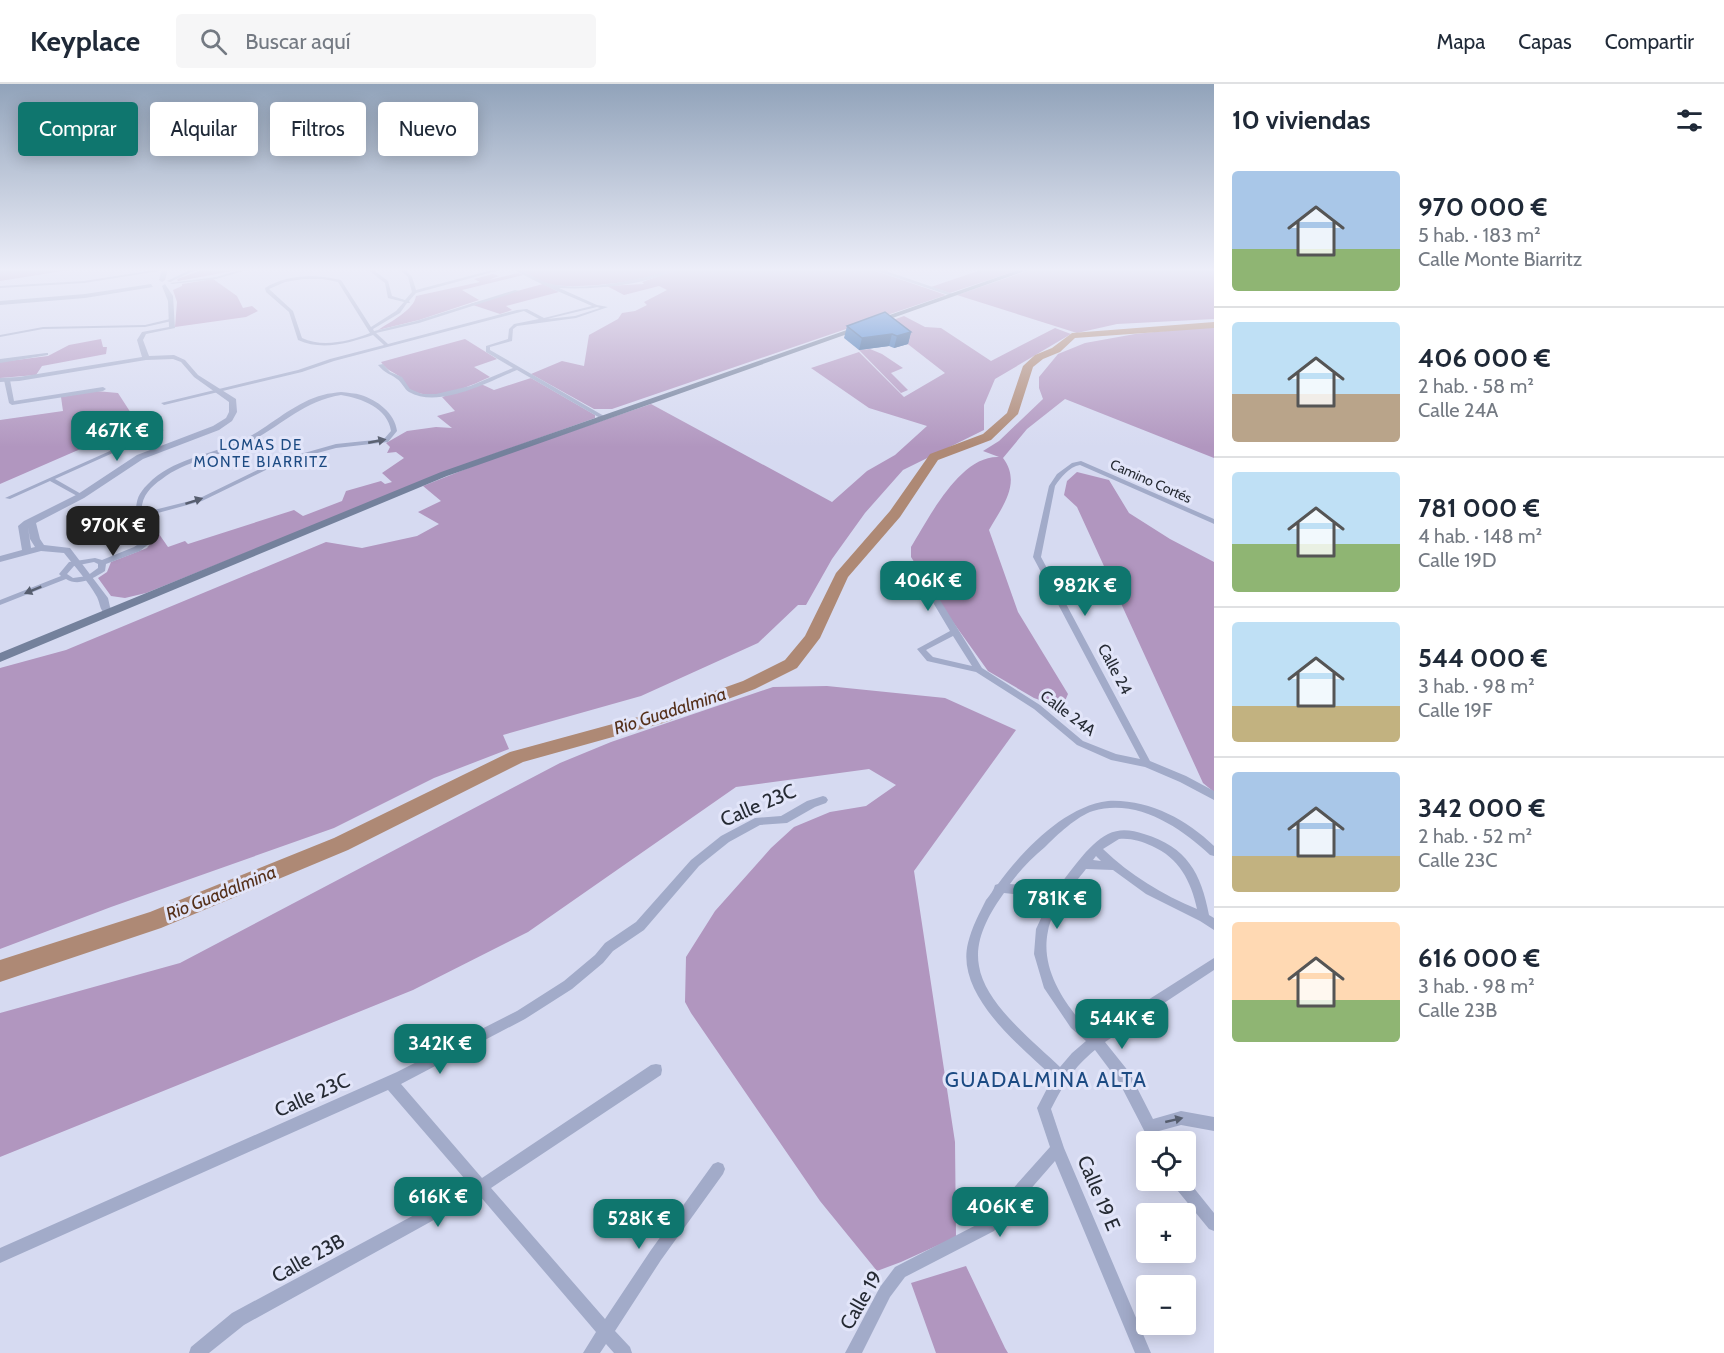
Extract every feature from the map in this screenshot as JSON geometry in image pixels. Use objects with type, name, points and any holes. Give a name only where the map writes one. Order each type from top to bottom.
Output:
[{"type":"main road","points":[[0,658],[444,474],[859,328]]},
{"type":"street","points":[[0,336],[43,328]]},
{"type":"street","points":[[146,358],[140,340],[144,333],[171,328]]},
{"type":"street","points":[[297,328],[300,339],[305,342],[336,343],[382,328]]},
{"type":"street","points":[[370,328],[387,345]]},
{"type":"street","points":[[372,331],[376,328]]},
{"type":"street","points":[[164,403],[300,371],[332,360],[452,328]]},
{"type":"street","points":[[513,328],[510,339],[496,348],[494,352],[496,354],[516,368],[602,417]]},
{"type":"street","points":[[0,361],[46,354]]},
{"type":"street","points":[[27,552],[23,526],[81,496],[140,457],[216,429],[229,419],[233,412],[233,401],[196,376],[183,361],[174,357],[146,358],[4,380],[12,403],[103,389]]},
{"type":"street","points":[[381,364],[388,373],[399,378],[403,386],[415,394],[433,396],[456,393],[516,368]]},
{"type":"street","points":[[65,577],[65,571],[78,562],[95,560],[102,563],[137,549],[147,542],[138,516],[138,503],[143,492],[165,474],[252,438],[315,398],[329,395],[355,396],[373,402],[392,419],[394,431],[386,441],[342,445],[278,462],[200,500],[138,516]]},
{"type":"street","points":[[8,498],[161,429]]},
{"type":"street","name":"Camino Cortés","points":[[1077,463],[1149,491],[1214,522]]},
{"type":"street","name":"Calle 24","points":[[1077,463],[1059,475],[1052,486],[1037,556],[1147,764]]},
{"type":"street","points":[[50,479],[81,496]]},
{"type":"street","points":[[30,523],[38,546],[41,548]]},
{"type":"street","points":[[0,559],[41,548],[67,550],[103,598],[105,608],[114,611]]},
{"type":"street","points":[[0,603],[65,577],[72,580],[91,580],[99,572],[102,563]]},
{"type":"street","name":"Calle 24A","points":[[922,579],[979,670]]},
{"type":"street","name":"Calle 24A","points":[[955,632],[926,645],[921,649],[924,654],[930,659],[979,670],[1036,707],[1080,743],[1106,755],[1147,764]]},
{"type":"street","points":[[1147,764],[1183,779],[1214,796]]},
{"type":"street","name":"Calle 23C","points":[[0,1256],[390,1082],[521,1015],[560,991],[609,947],[640,926],[695,863],[725,838],[759,821],[783,820],[823,800]]},
{"type":"street","points":[[1060,1076],[1002,1021],[978,982],[973,965],[974,941],[982,918],[999,888],[1057,828],[1088,809],[1122,804],[1148,810],[1204,842],[1214,852]]},
{"type":"street","points":[[1152,1131],[1124,1077],[1096,1041],[1075,1024],[1048,984],[1040,954],[1042,929],[1057,897],[1096,849],[1117,834],[1135,835],[1162,846],[1181,859],[1190,871],[1199,891],[1204,916]]},
{"type":"street","points":[[1096,849],[1113,866],[1186,910],[1204,916],[1214,925]]},
{"type":"street","points":[[1084,864],[1113,866]]},
{"type":"street","points":[[999,888],[1045,892],[1057,897]]},
{"type":"street","points":[[1057,1149],[1044,1108],[1060,1076],[1076,1057],[1096,1041],[1214,963]]},
{"type":"street","name":"Calle 23B","points":[[197,1353],[238,1319],[480,1187],[656,1070]]},
{"type":"street","points":[[390,1082],[624,1353]]},
{"type":"street","points":[[1150,1127],[1181,1118],[1214,1124]]},
{"type":"street","name":"Calle 19","points":[[853,1353],[885,1292],[900,1272],[989,1226],[1057,1149]]},
{"type":"street","name":"Calle 19 E","points":[[1057,1149],[1143,1353]]},
{"type":"street","points":[[591,1353],[718,1168]]},
{"type":"street","points":[[1187,1191],[1214,1224]]},
{"type":"shaded area","points":[[601,328],[849,328],[612,409],[594,409],[531,374],[562,361],[584,366],[589,335]]},
{"type":"shaded area","points":[[887,328],[941,328],[991,361],[1055,328],[1071,334],[995,379],[984,405],[984,430],[903,470],[865,513],[832,559],[806,605],[798,605],[758,643],[641,696],[503,735],[509,749],[434,778],[334,828],[0,949],[0,668],[66,650],[326,542],[362,548],[417,536],[439,524],[418,512],[441,501],[423,486],[496,457],[651,404],[832,502],[867,471],[895,455],[927,426],[869,408],[811,368],[859,352],[904,397],[945,373]]},
{"type":"shaded area","points":[[1062,328],[1098,328],[1077,333]]},
{"type":"shaded area","points":[[1214,328],[1214,458],[1065,399],[1027,429],[1003,458],[1011,477],[1010,486],[1004,504],[989,530],[1018,612],[1068,694],[1062,708],[1034,698],[988,671],[948,615],[911,557],[911,547],[936,505],[959,477],[971,466],[985,459],[999,457],[983,451],[999,441],[1043,399],[1039,388],[1039,377],[1058,354],[1085,343],[1135,334]]},
{"type":"shaded area","points":[[101,339],[103,347],[107,347],[106,354],[42,366],[36,375],[0,378],[0,362],[48,356],[69,345]]},
{"type":"shaded area","points":[[465,339],[497,359],[474,367],[490,377],[451,392],[431,395],[411,390],[401,378],[381,362]]},
{"type":"shaded area","points":[[870,349],[903,368],[891,373],[908,390],[901,393],[859,350]]},
{"type":"shaded area","points":[[531,378],[595,415],[595,418],[477,460],[146,593],[125,598],[111,596],[98,578],[107,572],[111,562],[147,548],[153,536],[159,534],[168,547],[185,541],[188,544],[294,510],[303,516],[342,501],[346,491],[381,481],[385,484],[392,482],[382,473],[404,458],[396,452],[387,453],[390,447],[386,443],[407,431],[436,427],[452,428],[437,416],[455,411],[442,397],[481,384],[494,390]]},
{"type":"shaded area","points":[[96,391],[118,393],[138,424],[0,484],[0,420],[63,411],[61,397]]},
{"type":"shaded area","points":[[1077,472],[1109,480],[1129,513],[1170,539],[1214,562],[1214,792],[1203,783],[1077,507],[1064,495],[1067,481]]},
{"type":"shaded area","points":[[827,686],[945,698],[1016,730],[914,871],[955,1142],[956,1237],[877,1271],[820,1201],[685,1002],[686,957],[715,911],[771,848],[794,827],[830,812],[866,806],[896,785],[869,769],[736,787],[528,932],[413,990],[0,1157],[0,1013],[180,963],[560,763],[611,742],[773,687]]},
{"type":"shaded area","points":[[966,1266],[1008,1353],[936,1353],[911,1283]]},
{"type":"building","points":[[850,328],[906,328],[911,332],[897,336],[892,334],[862,338]]},
{"type":"waterway","name":"Rio Guadalmina","points":[[0,971],[153,921],[341,844],[517,757],[657,718],[749,685],[791,664],[812,638],[841,576],[895,514],[934,457],[987,437],[1012,414],[1028,366],[1039,357],[1056,350],[1072,336],[1170,328]]},
{"type":"district","name":"LOMAS DE MONTE BIARRITZ","points":[[261,454]]},
{"type":"district","name":"GUADALMINA ALTA","points":[[1046,1079]]}]
